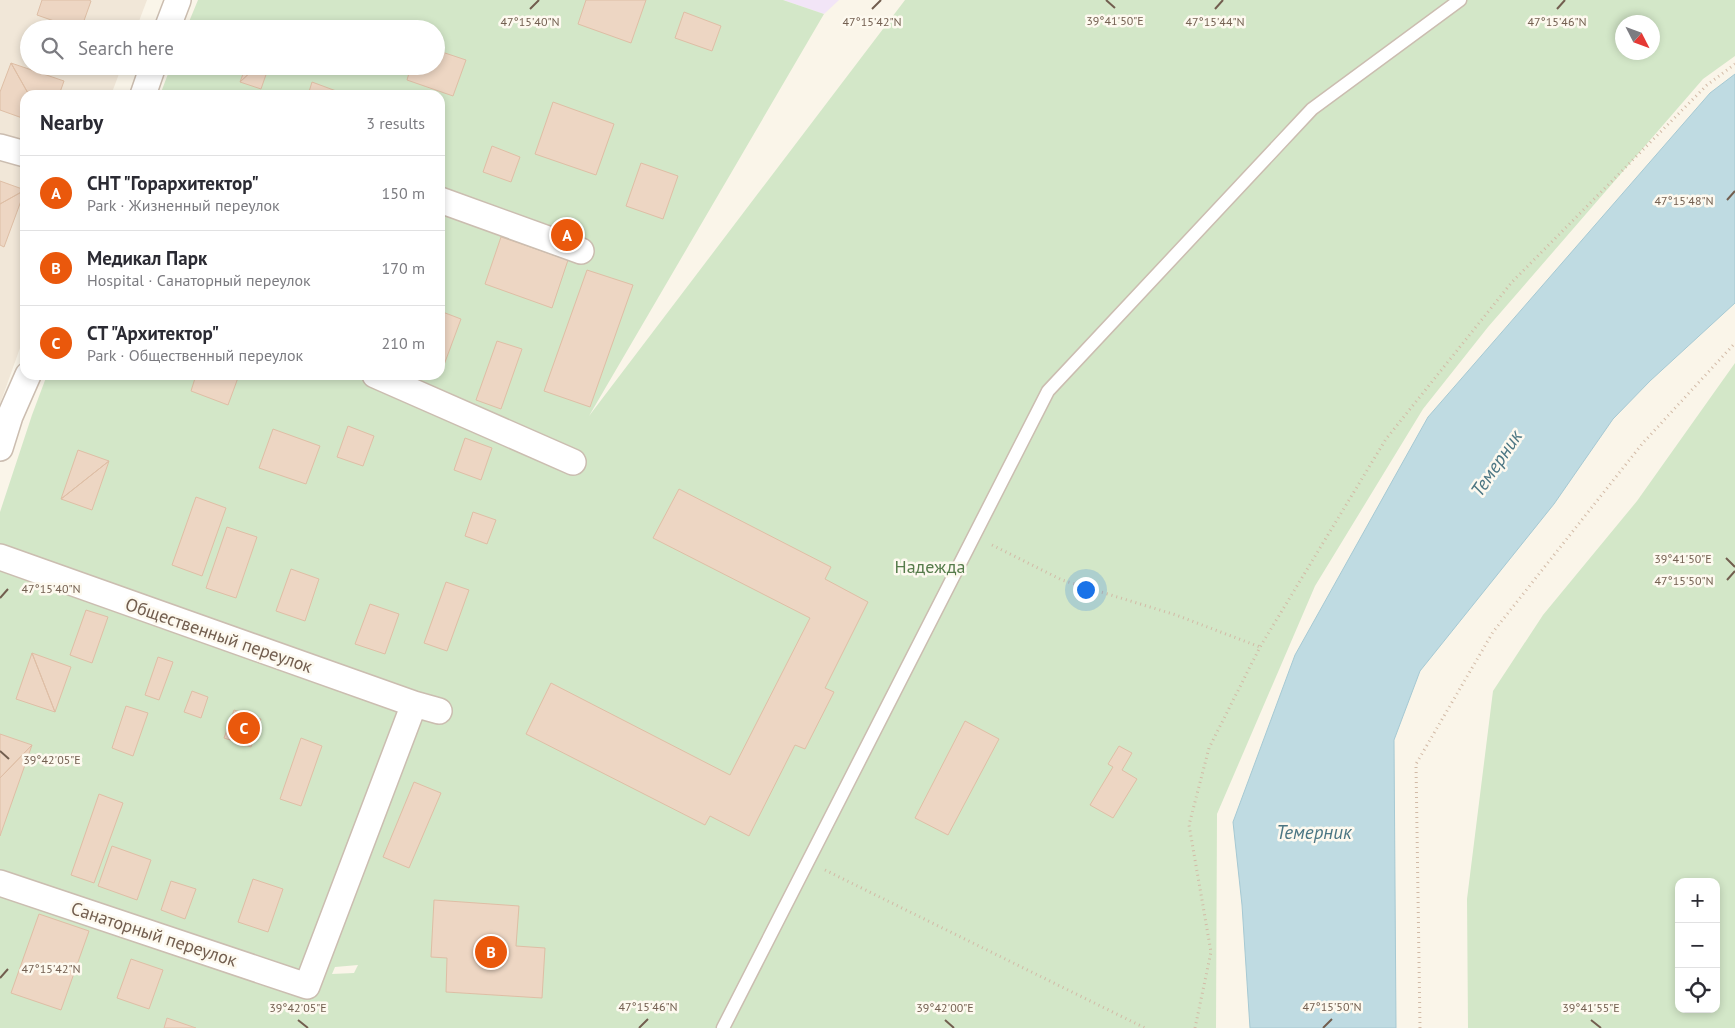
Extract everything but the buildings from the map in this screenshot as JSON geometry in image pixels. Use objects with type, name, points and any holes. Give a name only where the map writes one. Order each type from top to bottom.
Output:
[{"type":"street","points":[[170,20],[178,0]]},
{"type":"street","points":[[146,90],[150,75]]},
{"type":"street","points":[[0,147],[20,153]]},
{"type":"street","points":[[445,202],[580,251]]},
{"type":"street","points":[[0,448],[10,416],[26,380]]},
{"type":"street","points":[[386,380],[573,462]]},
{"type":"street","name":"Общественный переулок","points":[[0,557],[414,704],[439,711]]},
{"type":"street","name":"Санаторный переулок","points":[[0,883],[307,986],[414,704]]},
{"type":"lane","points":[[723,1028],[1048,391],[1312,109],[1460,0]]},
{"type":"path","points":[[1195,1028],[1211,952],[1189,825],[1209,748],[1260,646],[1386,439],[1512,282],[1707,85],[1735,64]]},
{"type":"path","points":[[1420,1028],[1416,764],[1492,632],[1642,444],[1735,342]]},
{"type":"path","points":[[974,536],[1062,580],[1176,615],[1260,646]]},
{"type":"path","points":[[808,862],[1145,1028]]},
{"type":"shaded area","points":[[0,0],[147,0],[139,20],[20,20],[20,75],[119,75],[113,90],[20,90],[20,348],[0,404]]},
{"type":"shaded area","points":[[783,0],[839,0],[824,14]]},
{"type":"green space","name":"Надежда","points":[[198,0],[783,0],[824,14],[589,416],[905,0],[1735,0],[1735,56],[1703,79],[1488,327],[1423,409],[1315,586],[1217,814],[1216,1028],[0,1028],[0,512],[45,380],[445,380],[445,90],[162,90],[168,75],[445,75],[445,20],[190,20]],"holes":[[[358,965],[354,973],[332,974],[335,967]]]},
{"type":"green space","points":[[1735,363],[1735,1028],[1468,1028],[1467,899],[1493,691],[1543,615],[1637,501]]},
{"type":"water","name":"Темерник","points":[[1735,74],[1735,303],[1650,381],[1613,419],[1554,504],[1420,671],[1394,740],[1396,1028],[1250,1028],[1242,905],[1233,822],[1295,655],[1428,417],[1710,93]]},
{"type":"place","name":"СНТ \"Горархитектор\"","points":[[567,235]]},
{"type":"place","name":"СТ \"Архитектор\"","points":[[244,728]]},
{"type":"place","name":"Медикал Парк","points":[[491,952]]}]
